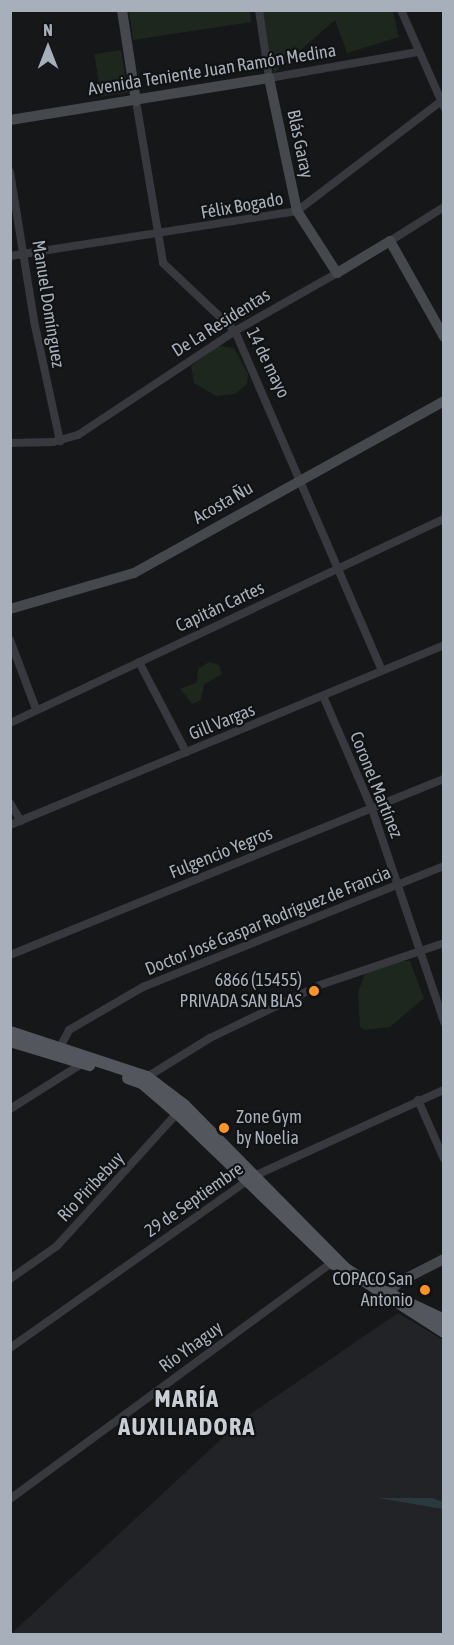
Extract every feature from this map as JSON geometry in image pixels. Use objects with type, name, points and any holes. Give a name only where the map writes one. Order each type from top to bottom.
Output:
[{"type":"main road","points":[[10,1032],[83,1063],[142,1083],[181,1109]]},
{"type":"main road","points":[[10,1041],[147,1077],[331,1263],[346,1269]]},
{"type":"main road","points":[[250,1179],[346,1269],[370,1286],[444,1320]]},
{"type":"main road","points":[[387,1294],[444,1332]]},
{"type":"street","name":"14 de mayo","points":[[122,10],[157,236],[168,272],[235,331],[302,476],[382,670]]},
{"type":"street","name":"Blás Garay","points":[[259,10],[269,78],[297,211],[337,273]]},
{"type":"street","points":[[401,10],[442,102]]},
{"type":"street","name":"Avenida Teniente Juan Ramón Medina","points":[[10,120],[136,101],[418,52]]},
{"type":"street","name":"Félix Bogado","points":[[10,256],[157,236],[297,211],[442,102]]},
{"type":"street","name":"Manuel Domínguez","points":[[10,172],[60,441]]},
{"type":"street","name":"De La Residentas","points":[[10,443],[60,441],[78,435],[235,331],[337,273],[444,207]]},
{"type":"street","points":[[390,241],[444,337]]},
{"type":"street","name":"Acosta Ñu","points":[[10,609],[134,573],[302,476],[444,401]]},
{"type":"street","name":"Capitán Cartes","points":[[10,723],[340,570],[444,519]]},
{"type":"street","points":[[10,640],[36,709]]},
{"type":"street","name":"Gill Vargas","points":[[10,825],[324,698],[382,670],[444,645]]},
{"type":"street","points":[[139,662],[186,752]]},
{"type":"street","name":"Coronel Martínez","points":[[324,698],[372,809],[422,950],[444,1022]]},
{"type":"street","name":"Fulgencio Yegros","points":[[10,955],[444,779]]},
{"type":"street","points":[[10,803],[21,820]]},
{"type":"street","name":"Doctor José Gaspar Rodríguez de Francia","points":[[58,1052],[69,1030],[143,987],[444,866]]},
{"type":"street","points":[[147,1077],[210,1038],[300,994],[444,943]]},
{"type":"street","points":[[10,1109],[83,1063]]},
{"type":"street","name":"29 de Septiembre","points":[[13,1346],[250,1179],[444,1090]]},
{"type":"street","points":[[418,1100],[444,1160]]},
{"type":"street","name":"Río Piribebuy","points":[[10,1279],[57,1246],[181,1109]]},
{"type":"street","points":[[387,1294],[444,1259]]},
{"type":"street","name":"Río Yhaguy","points":[[10,1499],[331,1263]]},
{"type":"street","points":[[10,1336],[13,1346]]},
{"type":"shaded area","points":[[129,11],[250,11],[251,22],[133,40]]},
{"type":"shaded area","points":[[260,11],[393,11],[399,37],[347,53],[335,20],[274,73]]},
{"type":"shaded area","points":[[121,50],[128,92],[101,97],[94,54]]},
{"type":"shaded area","points":[[218,346],[234,348],[248,374],[247,384],[235,394],[216,396],[194,383],[191,366]]},
{"type":"shaded area","points":[[209,662],[219,665],[222,674],[204,684],[201,700],[192,704],[180,689],[197,682],[198,669]]},
{"type":"shaded area","points":[[388,961],[410,961],[424,998],[390,1027],[365,1030],[360,1027],[358,992],[365,974]]},
{"type":"shaded area","points":[[398,1313],[443,1340],[443,1634],[11,1634],[243,1419]]},
{"type":"shaded area","points":[[378,1498],[432,1498],[443,1502],[443,1509]]},
{"type":"place","name":"6866 (15455) PRIVADA SAN BLAS","points":[[314,991]]},
{"type":"place","name":"Zone Gym by Noelia","points":[[224,1128]]},
{"type":"place","name":"COPACO San Antonio","points":[[425,1290]]},
{"type":"district","name":"MARÍA AUXILIADORA","points":[[187,1413]]}]
